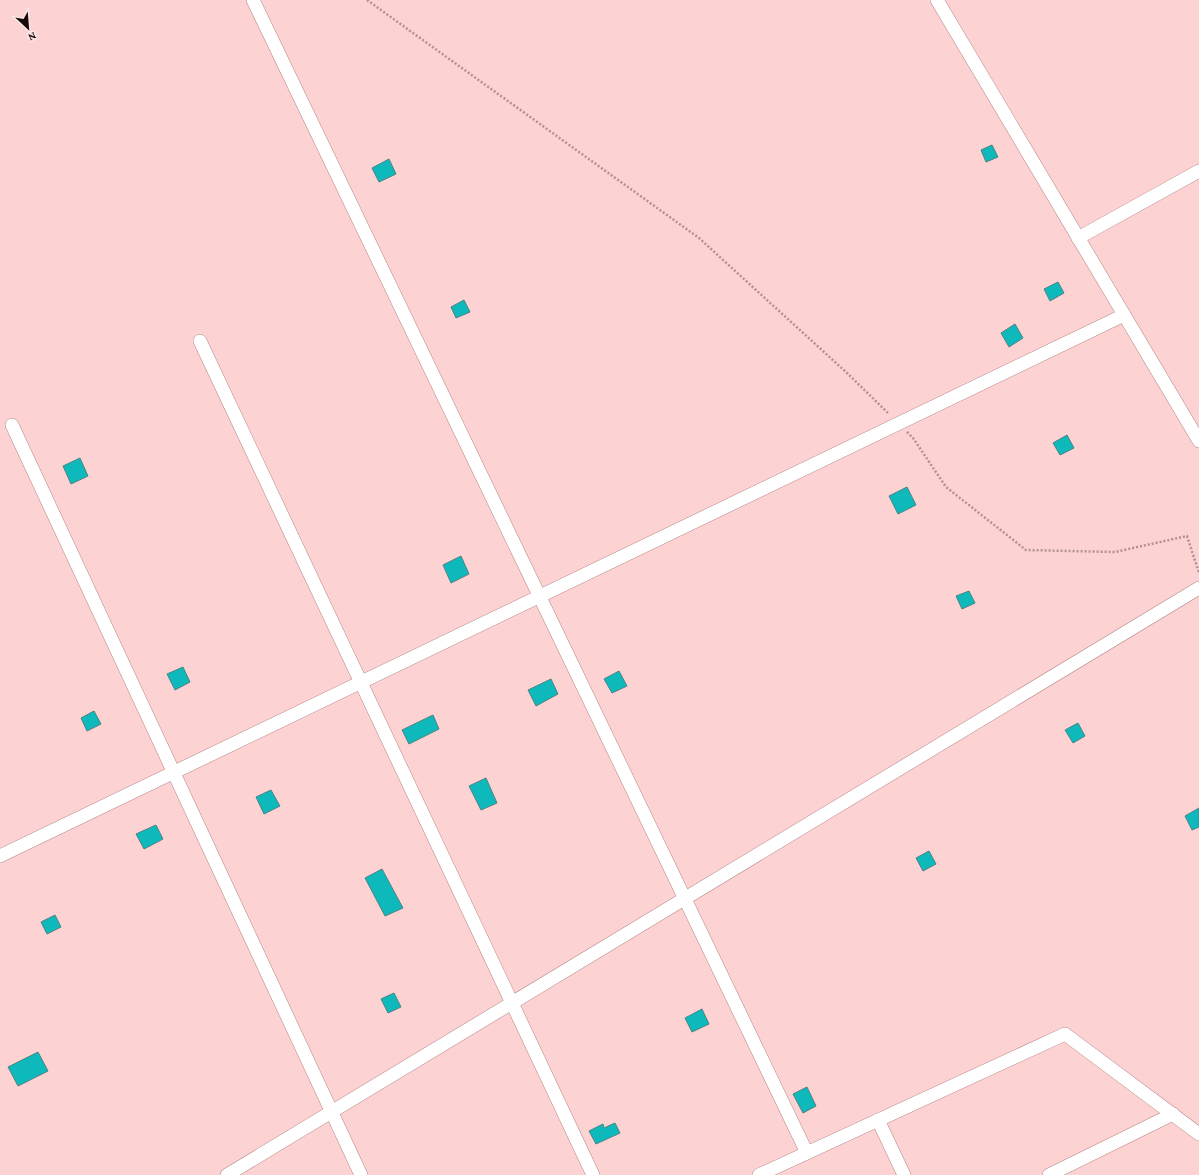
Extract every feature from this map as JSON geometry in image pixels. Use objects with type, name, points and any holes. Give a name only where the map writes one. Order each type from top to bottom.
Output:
[{"type":"street","points":[[253,0],[807,1153]]},
{"type":"street","points":[[937,0],[1199,441]]},
{"type":"street","points":[[1078,238],[1199,171]]},
{"type":"street","points":[[0,856],[1124,314]]},
{"type":"street","points":[[200,341],[593,1175]]},
{"type":"street","points":[[12,425],[361,1175]]},
{"type":"street","points":[[227,1175],[1199,588]]},
{"type":"street","points":[[759,1175],[1064,1034],[1199,1134]]},
{"type":"street","points":[[1049,1175],[1173,1114]]},
{"type":"street","points":[[878,1120],[904,1175]]},
{"type":"path","points":[[367,0],[699,238],[847,373],[913,438],[946,487],[1026,550],[1114,552],[1187,536],[1199,573]]},
{"type":"building","points":[[992,145],[998,157],[986,162],[981,150]]},
{"type":"building","points":[[389,159],[396,174],[379,182],[372,168]]},
{"type":"building","points":[[1058,282],[1064,293],[1050,301],[1044,289]]},
{"type":"building","points":[[464,300],[470,312],[456,318],[451,307]]},
{"type":"building","points":[[1015,324],[1023,338],[1009,347],[1001,333]]},
{"type":"building","points":[[1067,435],[1074,448],[1060,455],[1053,443]]},
{"type":"building","points":[[80,458],[88,476],[71,484],[63,466]]},
{"type":"building","points":[[907,487],[916,505],[898,514],[889,496]]},
{"type":"building","points":[[461,556],[469,574],[451,583],[443,565]]},
{"type":"building","points":[[969,591],[975,603],[962,609],[956,596]]},
{"type":"building","points":[[183,667],[190,682],[175,690],[167,674]]},
{"type":"building","points":[[619,671],[627,686],[612,693],[604,679]]},
{"type":"building","points":[[551,679],[558,694],[536,706],[528,690]]},
{"type":"building","points":[[94,711],[101,724],[87,731],[81,718]]},
{"type":"building","points":[[433,715],[439,729],[409,744],[402,730]]},
{"type":"building","points":[[1078,723],[1085,736],[1073,743],[1065,730]]},
{"type":"building","points":[[486,778],[497,803],[481,810],[469,786]]},
{"type":"building","points":[[271,790],[280,806],[264,814],[256,797]]},
{"type":"building","points":[[1199,808],[1199,827],[1192,830],[1185,816]]},
{"type":"building","points":[[156,825],[163,839],[144,849],[136,834]]},
{"type":"building","points":[[929,851],[936,864],[923,871],[916,858]]},
{"type":"building","points":[[382,869],[403,908],[385,916],[365,878]]},
{"type":"building","points":[[55,915],[61,927],[47,934],[41,922]]},
{"type":"building","points":[[394,993],[401,1007],[388,1013],[381,999]]},
{"type":"building","points":[[702,1009],[709,1024],[692,1032],[685,1018]]},
{"type":"building","points":[[38,1052],[48,1071],[18,1086],[8,1067]]},
{"type":"building","points":[[807,1087],[816,1106],[803,1113],[793,1094]]},
{"type":"building","points":[[615,1123],[620,1133],[596,1144],[589,1131],[603,1124],[604,1128]]}]
